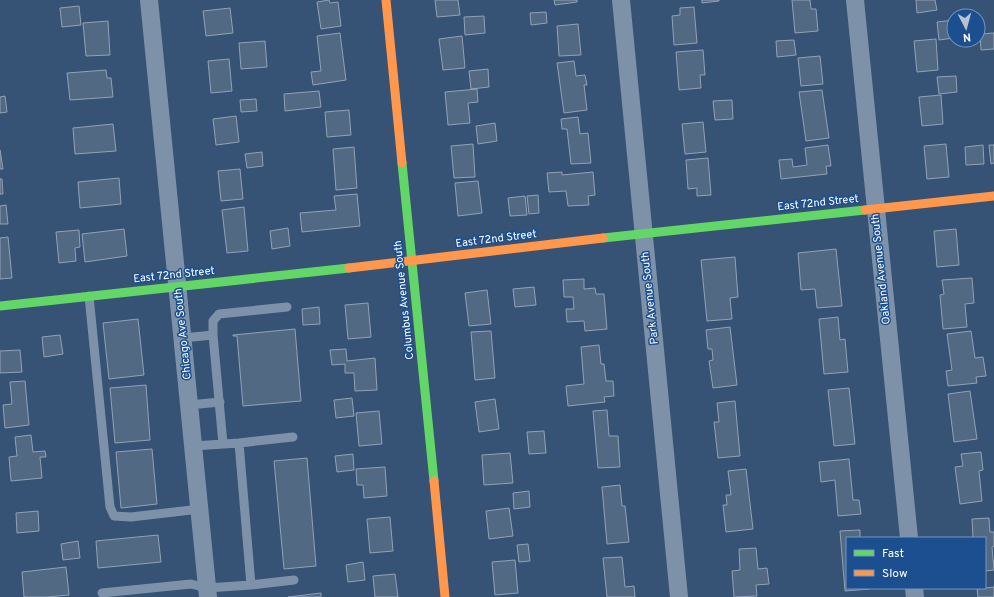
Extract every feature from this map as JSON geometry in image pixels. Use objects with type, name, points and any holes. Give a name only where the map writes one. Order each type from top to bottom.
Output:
[{"type":"street","name":"Chicago Ave South","points":[[150,0],[208,593]]},
{"type":"street","name":"Columbus Avenue South","points":[[386,0],[445,597]]},
{"type":"street","name":"Park Avenue South","points":[[620,0],[679,597]]},
{"type":"street","name":"Oakland Avenue South","points":[[855,0],[909,537]]},
{"type":"street","name":"East 72nd Street","points":[[0,306],[412,261],[643,233],[994,196]]},
{"type":"lane","points":[[89,296],[110,507],[114,516],[131,517],[200,509]]},
{"type":"lane","points":[[223,444],[213,321],[219,314],[287,307]]},
{"type":"lane","points":[[183,338],[213,335]]},
{"type":"lane","points":[[189,405],[220,402]]},
{"type":"lane","points":[[193,446],[293,437]]},
{"type":"lane","points":[[239,443],[251,585]]},
{"type":"lane","points":[[102,593],[191,584],[208,593],[251,585],[294,580]]},
{"type":"building","points":[[329,0],[330,3],[338,2],[341,26],[321,29],[317,2]]},
{"type":"building","points":[[435,0],[458,0],[460,15],[437,17]]},
{"type":"building","points":[[554,0],[577,0],[577,2],[555,5]]},
{"type":"building","points":[[702,0],[719,0],[719,1],[702,3]]},
{"type":"building","points":[[792,0],[810,0],[811,9],[816,9],[818,31],[795,33]]},
{"type":"building","points":[[916,0],[935,0],[937,10],[917,13]]},
{"type":"building","points":[[79,6],[81,25],[62,27],[60,8]]},
{"type":"building","points":[[694,7],[697,43],[674,45],[672,16],[680,15],[680,8]]},
{"type":"building","points":[[230,8],[233,33],[206,36],[203,11]]},
{"type":"building","points":[[546,12],[547,23],[531,25],[530,13]]},
{"type":"building","points":[[484,16],[485,33],[465,35],[464,17]]},
{"type":"building","points":[[108,21],[110,55],[86,56],[83,23]]},
{"type":"building","points":[[946,21],[946,39],[939,40],[937,22]]},
{"type":"building","points":[[578,24],[581,55],[559,56],[557,26]]},
{"type":"building","points":[[340,33],[346,80],[313,85],[311,72],[321,71],[317,36]]},
{"type":"building","points":[[994,33],[994,49],[981,50],[981,48],[986,48],[986,34]]},
{"type":"building","points":[[462,36],[465,68],[443,70],[439,39]]},
{"type":"building","points":[[936,39],[938,70],[917,72],[914,41]]},
{"type":"building","points":[[794,40],[796,55],[777,57],[776,41]]},
{"type":"building","points":[[265,41],[267,67],[241,69],[239,43]]},
{"type":"building","points":[[703,50],[705,75],[700,75],[701,88],[679,90],[676,52]]},
{"type":"building","points":[[820,56],[823,84],[801,86],[798,58]]},
{"type":"building","points":[[229,59],[232,91],[211,93],[208,61]]},
{"type":"building","points":[[574,61],[576,76],[585,75],[587,85],[584,85],[587,110],[564,113],[557,63]]},
{"type":"building","points":[[488,69],[489,87],[471,89],[469,71]]},
{"type":"building","points":[[106,70],[107,78],[111,78],[113,97],[70,100],[67,73]]},
{"type":"building","points":[[956,76],[957,92],[939,94],[937,77]]},
{"type":"building","points":[[477,89],[478,102],[468,103],[470,123],[448,125],[445,92]]},
{"type":"building","points":[[822,90],[829,138],[806,141],[799,92]]},
{"type":"building","points":[[319,91],[321,107],[285,111],[284,94]]},
{"type":"building","points":[[941,95],[943,124],[922,126],[919,97]]},
{"type":"building","points":[[5,96],[7,112],[0,113],[0,97]]},
{"type":"building","points":[[256,99],[257,111],[241,112],[240,100]]},
{"type":"building","points":[[732,100],[733,119],[715,120],[713,101]]},
{"type":"building","points":[[349,110],[351,135],[327,137],[325,112]]},
{"type":"building","points":[[236,116],[239,142],[216,145],[213,119]]},
{"type":"building","points":[[578,117],[580,134],[588,133],[591,163],[571,164],[567,129],[562,129],[561,119]]},
{"type":"building","points":[[703,122],[706,152],[685,154],[682,124]]},
{"type":"building","points":[[495,123],[497,141],[478,144],[476,126]]},
{"type":"building","points":[[113,124],[116,151],[75,154],[73,128]]},
{"type":"building","points":[[473,144],[475,177],[454,178],[451,146]]},
{"type":"building","points":[[946,144],[949,177],[927,179],[924,146]]},
{"type":"building","points":[[828,145],[831,166],[826,166],[827,174],[781,179],[779,160],[792,159],[793,167],[807,165],[805,148]]},
{"type":"building","points":[[983,145],[984,164],[966,165],[965,147]]},
{"type":"building","points":[[989,145],[994,145],[994,163],[991,164]]},
{"type":"building","points":[[354,147],[357,188],[336,190],[333,149]]},
{"type":"building","points":[[0,150],[3,169],[0,169]]},
{"type":"building","points":[[262,152],[263,166],[247,168],[245,154]]},
{"type":"building","points":[[708,158],[711,195],[697,196],[697,188],[688,189],[686,160]]},
{"type":"building","points":[[240,169],[243,199],[221,201],[218,171]]},
{"type":"building","points":[[562,172],[562,175],[593,172],[595,195],[588,196],[589,205],[568,206],[566,191],[549,192],[547,173]]},
{"type":"building","points":[[119,178],[121,204],[80,208],[78,182]]},
{"type":"building","points":[[0,179],[2,179],[3,194],[0,194]]},
{"type":"building","points":[[478,181],[482,213],[458,216],[455,183]]},
{"type":"building","points":[[357,194],[360,226],[302,232],[300,213],[336,210],[334,196]]},
{"type":"building","points":[[538,195],[539,213],[529,214],[527,196]]},
{"type":"building","points":[[525,196],[527,215],[510,216],[508,198]]},
{"type":"building","points":[[6,205],[8,224],[0,224],[0,206]]},
{"type":"building","points":[[244,207],[248,251],[227,253],[222,210]]},
{"type":"building","points":[[288,228],[290,246],[272,249],[270,231]]},
{"type":"building","points":[[124,229],[127,256],[85,262],[82,234]]},
{"type":"building","points":[[956,229],[959,265],[937,267],[934,231]]},
{"type":"building","points":[[79,230],[80,247],[75,248],[76,261],[59,263],[56,232]]},
{"type":"building","points":[[8,237],[12,278],[0,279],[0,238]]},
{"type":"building","points":[[836,249],[842,306],[817,308],[815,289],[801,290],[798,253]]},
{"type":"building","points":[[735,257],[738,297],[730,298],[732,319],[707,321],[701,260]]},
{"type":"building","points":[[972,278],[974,303],[965,304],[967,327],[943,329],[940,295],[944,294],[942,280]]},
{"type":"building","points":[[584,279],[584,289],[595,288],[596,294],[604,294],[607,329],[585,331],[584,321],[567,322],[566,309],[574,309],[573,297],[564,297],[563,280]]},
{"type":"building","points":[[534,287],[536,305],[515,307],[513,289]]},
{"type":"building","points":[[487,290],[491,324],[469,326],[465,293]]},
{"type":"building","points":[[368,303],[371,337],[348,339],[345,305]]},
{"type":"building","points":[[319,307],[320,324],[303,325],[302,309]]},
{"type":"building","points":[[838,317],[840,340],[845,339],[848,372],[824,374],[819,319]]},
{"type":"building","points":[[138,319],[144,375],[109,379],[103,323]]},
{"type":"building","points":[[730,327],[737,385],[713,388],[709,361],[713,360],[712,349],[708,349],[706,330]]},
{"type":"building","points":[[295,329],[301,401],[243,406],[237,336],[233,335]]},
{"type":"building","points":[[491,331],[495,378],[475,380],[471,332]]},
{"type":"building","points":[[971,331],[975,358],[983,357],[986,376],[976,377],[977,383],[948,386],[946,371],[952,370],[947,334]]},
{"type":"building","points":[[60,335],[63,354],[44,357],[42,337]]},
{"type":"building","points":[[599,345],[601,364],[604,364],[606,381],[613,381],[614,396],[604,397],[605,402],[568,406],[566,386],[584,384],[581,347]]},
{"type":"building","points":[[346,349],[347,361],[375,358],[377,390],[355,391],[354,373],[345,373],[345,364],[332,365],[330,350]]},
{"type":"building","points":[[20,350],[22,372],[0,373],[0,351]]},
{"type":"building","points":[[25,381],[29,425],[5,428],[3,405],[12,404],[10,382]]},
{"type":"building","points":[[146,385],[150,440],[115,443],[110,388]]},
{"type":"building","points":[[849,388],[855,444],[834,446],[828,390]]},
{"type":"building","points":[[970,391],[977,439],[954,442],[948,394]]},
{"type":"building","points":[[352,398],[354,416],[336,418],[334,400]]},
{"type":"building","points":[[495,399],[499,429],[479,432],[475,402]]},
{"type":"building","points":[[735,401],[740,456],[718,458],[714,422],[719,422],[717,403]]},
{"type":"building","points":[[607,410],[609,436],[618,436],[620,467],[598,468],[593,411]]},
{"type":"building","points":[[379,411],[382,444],[359,446],[356,413]]},
{"type":"building","points":[[544,431],[546,453],[529,454],[527,432]]},
{"type":"building","points":[[31,435],[33,452],[45,451],[46,457],[40,457],[42,478],[11,481],[9,457],[17,456],[15,437]]},
{"type":"building","points":[[152,449],[157,504],[121,508],[116,452]]},
{"type":"building","points":[[981,452],[983,470],[979,471],[982,501],[960,504],[955,467],[963,466],[961,454]]},
{"type":"building","points":[[510,453],[513,483],[484,485],[482,455]]},
{"type":"building","points":[[353,454],[354,470],[337,472],[335,456]]},
{"type":"building","points":[[307,458],[316,566],[284,569],[274,461]]},
{"type":"building","points":[[849,459],[853,500],[859,500],[861,514],[838,516],[835,480],[821,482],[819,462]]},
{"type":"building","points":[[385,467],[387,496],[364,498],[363,485],[357,485],[356,469]]},
{"type":"building","points":[[746,469],[753,529],[726,532],[723,505],[727,505],[726,495],[731,495],[728,471]]},
{"type":"building","points":[[620,485],[622,506],[625,506],[629,542],[607,544],[602,487]]},
{"type":"building","points":[[529,491],[530,507],[514,509],[513,493]]},
{"type":"building","points":[[509,508],[513,536],[489,539],[486,511]]},
{"type":"building","points":[[38,511],[39,531],[17,533],[16,513]]},
{"type":"building","points":[[390,517],[393,551],[370,553],[367,519]]},
{"type":"building","points":[[989,518],[990,532],[994,532],[994,546],[992,547],[994,570],[986,571],[986,537],[973,537],[972,519]]},
{"type":"building","points":[[860,530],[860,537],[846,537],[846,589],[870,589],[845,591],[840,531]]},
{"type":"building","points":[[158,535],[161,562],[98,568],[96,541]]},
{"type":"building","points":[[78,541],[80,558],[63,560],[61,544]]},
{"type":"building","points":[[528,544],[530,561],[519,562],[517,545]]},
{"type":"building","points":[[756,548],[758,569],[767,568],[769,584],[756,585],[757,596],[734,597],[732,571],[740,570],[739,549]]},
{"type":"building","points":[[622,557],[625,587],[634,586],[635,597],[607,597],[603,558]]},
{"type":"building","points":[[515,560],[518,593],[495,595],[492,562]]},
{"type":"building","points":[[363,562],[365,580],[348,582],[346,565]]},
{"type":"building","points":[[66,567],[69,595],[24,597],[22,572]]},
{"type":"building","points":[[395,574],[398,597],[375,597],[373,576]]},
{"type":"building","points":[[994,587],[994,597],[978,597],[977,589]]},
{"type":"building","points":[[321,593],[321,597],[288,597]]},
{"type":"traffic: fast","points":[[402,163],[434,481]]},
{"type":"traffic: fast","points":[[603,238],[865,210]]},
{"type":"traffic: fast","points":[[0,306],[349,268]]},
{"type":"traffic: slow","points":[[386,0],[402,163]]},
{"type":"traffic: slow","points":[[865,210],[994,196]]},
{"type":"traffic: slow","points":[[349,268],[603,238]]},
{"type":"traffic: slow","points":[[434,481],[445,597]]}]
